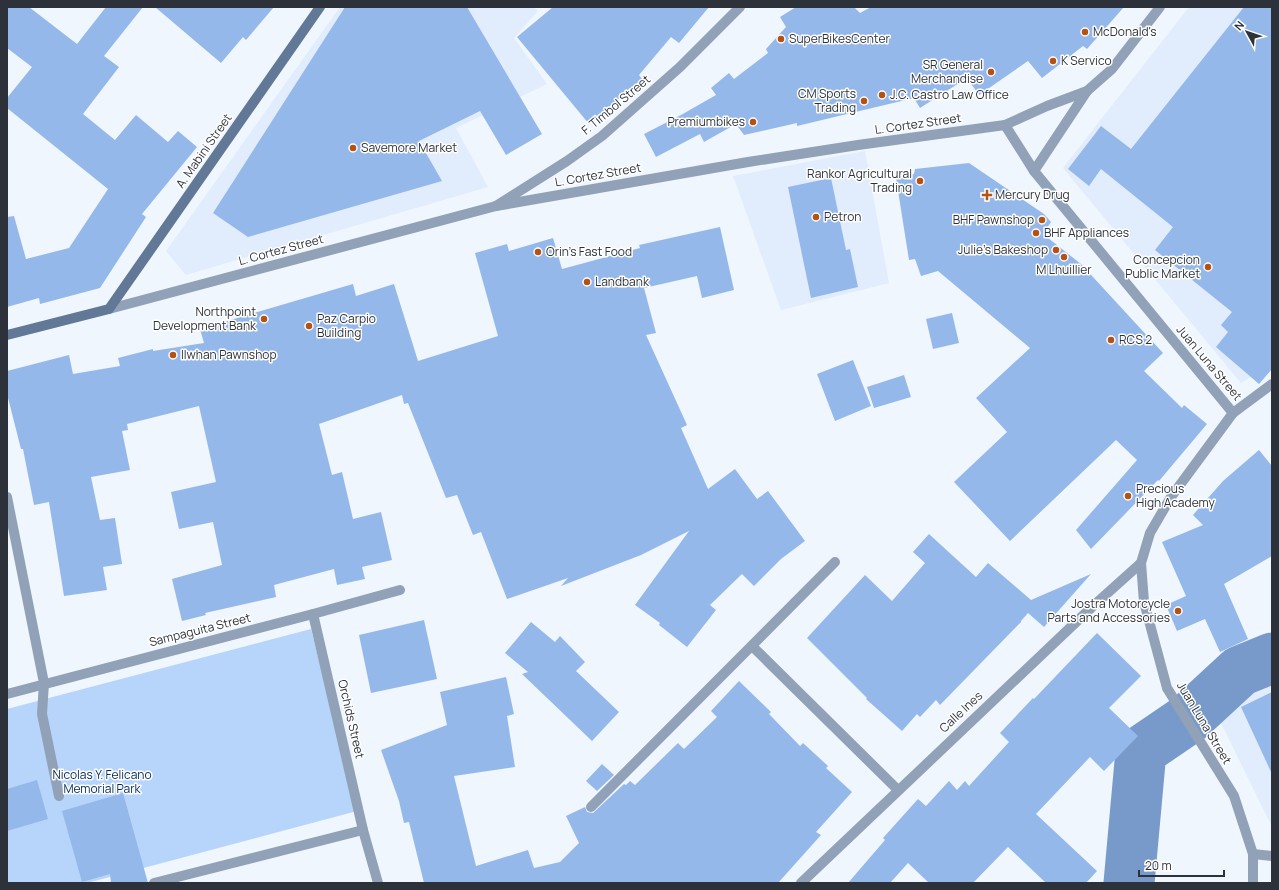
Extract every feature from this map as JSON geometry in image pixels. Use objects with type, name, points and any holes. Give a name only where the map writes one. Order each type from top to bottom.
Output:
[{"type":"main road","name":"A. Mabini Street","points":[[110,309],[320,7]]},
{"type":"main road","name":"L. Cortez Street","points":[[7,335],[110,309]]},
{"type":"street","name":"F. Timbol Street","points":[[496,206],[567,161],[602,136],[680,67],[740,7]]},
{"type":"street","name":"L. Cortez Street","points":[[110,309],[496,206],[748,162],[1005,125],[1046,106],[1087,91],[1112,69],[1160,7]]},
{"type":"street","points":[[1034,171],[1087,91]]},
{"type":"street","name":"Juan Luna Street","points":[[1005,125],[1034,171],[1233,413],[1171,497],[1150,533],[1141,563],[1144,602],[1166,688],[1234,796],[1254,854]]},
{"type":"street","points":[[1233,413],[1272,384]]},
{"type":"street","points":[[7,497],[44,683],[42,714],[59,796]]},
{"type":"street","points":[[591,807],[835,562]]},
{"type":"street","name":"Calle Ines","points":[[801,883],[1092,607],[1141,563]]},
{"type":"street","name":"Sampaguita Street","points":[[7,694],[400,590]]},
{"type":"street","name":"Orchids Street","points":[[313,614],[363,830],[378,883]]},
{"type":"street","points":[[752,646],[898,790]]},
{"type":"street","points":[[154,883],[363,830]]},
{"type":"street","points":[[1253,883],[1254,854],[1272,856]]},
{"type":"shaded area","name":"Savemore Market","points":[[340,7],[533,7],[538,11],[514,38],[547,84],[456,128],[488,187],[186,275],[166,251]]},
{"type":"shaded area","name":"Concepcion Public Market","points":[[1189,7],[1272,7],[1272,365],[1241,383],[1063,168]]},
{"type":"shaded area","points":[[865,151],[889,283],[781,310],[733,176]]},
{"type":"shaded area","points":[[1272,683],[1272,827],[1221,723],[1238,700]]},
{"type":"green space","name":"Nicolas Y. Felicano Memorial Park","points":[[311,629],[357,811],[87,883],[7,883],[7,709]]},
{"type":"building","points":[[7,7],[29,7],[77,44],[106,7],[143,7],[104,56],[119,67],[83,114],[115,140],[136,115],[168,142],[178,131],[197,147],[142,214],[146,217],[100,288],[40,304],[39,298],[7,307],[7,217],[14,216],[26,259],[69,248],[108,189],[7,108],[7,98],[32,67],[7,48]]},
{"type":"building","points":[[155,7],[274,7],[246,40],[243,37],[221,63]]},
{"type":"building","name":"Savemore Market","points":[[345,7],[467,7],[542,134],[506,155],[480,111],[419,141],[442,181],[248,237],[213,213]]},
{"type":"building","points":[[553,7],[709,7],[679,43],[671,37],[639,75],[642,79],[589,124],[517,37]]},
{"type":"building","points":[[796,7],[854,7],[860,13],[871,7],[1124,7],[1087,49],[1083,46],[1042,78],[1028,61],[979,95],[967,78],[920,108],[914,98],[797,126],[797,123],[744,135],[736,124],[704,142],[700,134],[656,157],[644,134],[716,95],[711,88],[729,73],[734,79],[768,53],[766,49],[786,27],[780,17]]},
{"type":"building","name":"Concepcion Public Market","points":[[1244,7],[1272,7],[1272,369],[1259,384],[1216,347],[1228,332],[1221,325],[1232,312],[1155,250],[1173,227],[1101,169],[1089,186],[1068,169],[1101,126],[1131,149]]},
{"type":"building","points":[[969,163],[1044,214],[1051,222],[1043,234],[1081,264],[1163,353],[1144,371],[1182,408],[1184,405],[1207,424],[1159,481],[1158,480],[1091,549],[1076,530],[1137,460],[1116,440],[1010,541],[954,482],[1007,432],[976,398],[1030,348],[938,271],[921,276],[915,259],[909,260],[896,178],[914,174],[915,169]]},
{"type":"building","points":[[831,178],[846,250],[850,249],[858,287],[811,298],[788,187]]},
{"type":"building","points":[[720,227],[734,290],[702,298],[697,276],[644,288],[656,333],[646,335],[687,425],[681,428],[708,489],[735,469],[757,499],[768,491],[805,541],[781,559],[754,586],[742,574],[710,605],[716,610],[687,647],[659,625],[660,623],[635,605],[689,531],[641,555],[561,586],[568,578],[507,599],[481,532],[473,535],[457,495],[446,498],[408,403],[404,404],[402,395],[319,424],[332,475],[342,472],[353,519],[381,512],[392,560],[362,567],[365,579],[337,585],[334,569],[274,585],[276,597],[205,613],[206,615],[182,621],[172,579],[222,565],[213,522],[179,529],[171,492],[216,482],[199,406],[127,424],[128,430],[122,431],[130,470],[91,477],[100,520],[115,518],[122,564],[103,567],[107,590],[64,596],[49,502],[34,505],[23,449],[21,449],[7,394],[7,371],[69,355],[73,374],[120,366],[118,358],[153,349],[153,351],[204,343],[200,329],[353,284],[356,296],[394,284],[418,361],[498,336],[475,253],[507,244],[509,251],[553,238],[562,269],[640,248],[639,245]]},
{"type":"building","points":[[952,313],[959,343],[933,349],[926,319]]},
{"type":"building","points":[[853,360],[871,406],[835,421],[817,374]]},
{"type":"building","points":[[904,375],[911,397],[874,408],[867,387]]},
{"type":"building","points":[[1259,450],[1272,466],[1272,556],[1224,584],[1248,639],[1220,652],[1205,619],[1177,631],[1166,605],[1186,596],[1162,542],[1203,525],[1193,515],[1223,481]]},
{"type":"building","points":[[929,534],[976,577],[988,563],[1031,600],[1091,574],[1044,627],[1028,613],[940,705],[936,700],[920,717],[917,714],[902,731],[866,699],[867,698],[807,638],[865,575],[892,601],[925,563],[913,552]]},
{"type":"building","points":[[424,620],[437,679],[371,693],[359,635]]},
{"type":"building","points":[[531,622],[555,642],[560,636],[585,662],[576,671],[619,712],[592,741],[522,674],[528,672],[505,653]]},
{"type":"building","points":[[1097,633],[1141,676],[1109,708],[1138,736],[1104,771],[1090,757],[1036,814],[1097,871],[1086,883],[1046,883],[1008,847],[973,883],[929,883],[908,863],[890,883],[848,883],[885,840],[883,838],[918,799],[926,806],[949,781],[957,790],[965,781],[969,786],[1009,742],[1000,733]]},
{"type":"building","points":[[506,677],[514,714],[507,716],[515,767],[454,776],[476,866],[528,850],[534,868],[560,862],[579,843],[566,816],[585,807],[587,812],[593,813],[624,784],[626,785],[630,781],[635,785],[678,743],[684,749],[717,717],[711,711],[739,681],[771,712],[769,714],[800,746],[803,743],[828,766],[826,768],[852,792],[816,832],[821,835],[778,883],[424,883],[409,822],[404,823],[399,801],[381,750],[447,725],[440,692]]},
{"type":"building","points":[[1272,692],[1272,774],[1241,707]]},
{"type":"building","points":[[602,764],[614,775],[597,791],[586,781]]},
{"type":"building","points":[[37,780],[48,819],[7,831],[7,789]]},
{"type":"building","points":[[123,793],[148,883],[111,883],[110,874],[82,882],[62,811]]},
{"type":"waterway","points":[[1129,883],[1141,751],[1188,719],[1240,671],[1272,658]]},
{"type":"place","name":"McDonald's","points":[[1085,32]]},
{"type":"place","name":"SuperBikesCenter","points":[[781,39]]},
{"type":"place","name":"K Servico","points":[[1053,61]]},
{"type":"place","name":"SR General Merchandise","points":[[991,72]]},
{"type":"place","name":"J.C. Castro Law Office","points":[[882,95]]},
{"type":"place","name":"CM Sports Trading","points":[[864,101]]},
{"type":"place","name":"Premiumbikes","points":[[753,122]]},
{"type":"place","name":"Savemore Market","points":[[353,148]]},
{"type":"place","name":"Rankor Agricultural Trading","points":[[920,181]]},
{"type":"place","name":"Mercury Drug","points":[[987,195]]},
{"type":"place","name":"Petron","points":[[816,217]]},
{"type":"place","name":"BHF Pawnshop","points":[[1042,220]]},
{"type":"place","name":"BHF Appliances","points":[[1036,233]]},
{"type":"place","name":"Julie's Bakeshop","points":[[1056,250]]},
{"type":"place","name":"Orin's Fast Food","points":[[538,252]]},
{"type":"place","name":"M Lhuillier","points":[[1064,257]]},
{"type":"place","name":"Concepcion Public Market","points":[[1208,267]]},
{"type":"place","name":"Landbank","points":[[587,282]]},
{"type":"place","name":"Northpoint Development Bank","points":[[264,319]]},
{"type":"place","name":"Paz Carpio Building","points":[[309,326]]},
{"type":"place","name":"RCS 2","points":[[1111,340]]},
{"type":"place","name":"Ilwhan Pawnshop","points":[[173,355]]},
{"type":"place","name":"Precious High Academy","points":[[1128,496]]},
{"type":"place","name":"Jostra Motorcycle Parts and Accessories","points":[[1178,611]]}]
